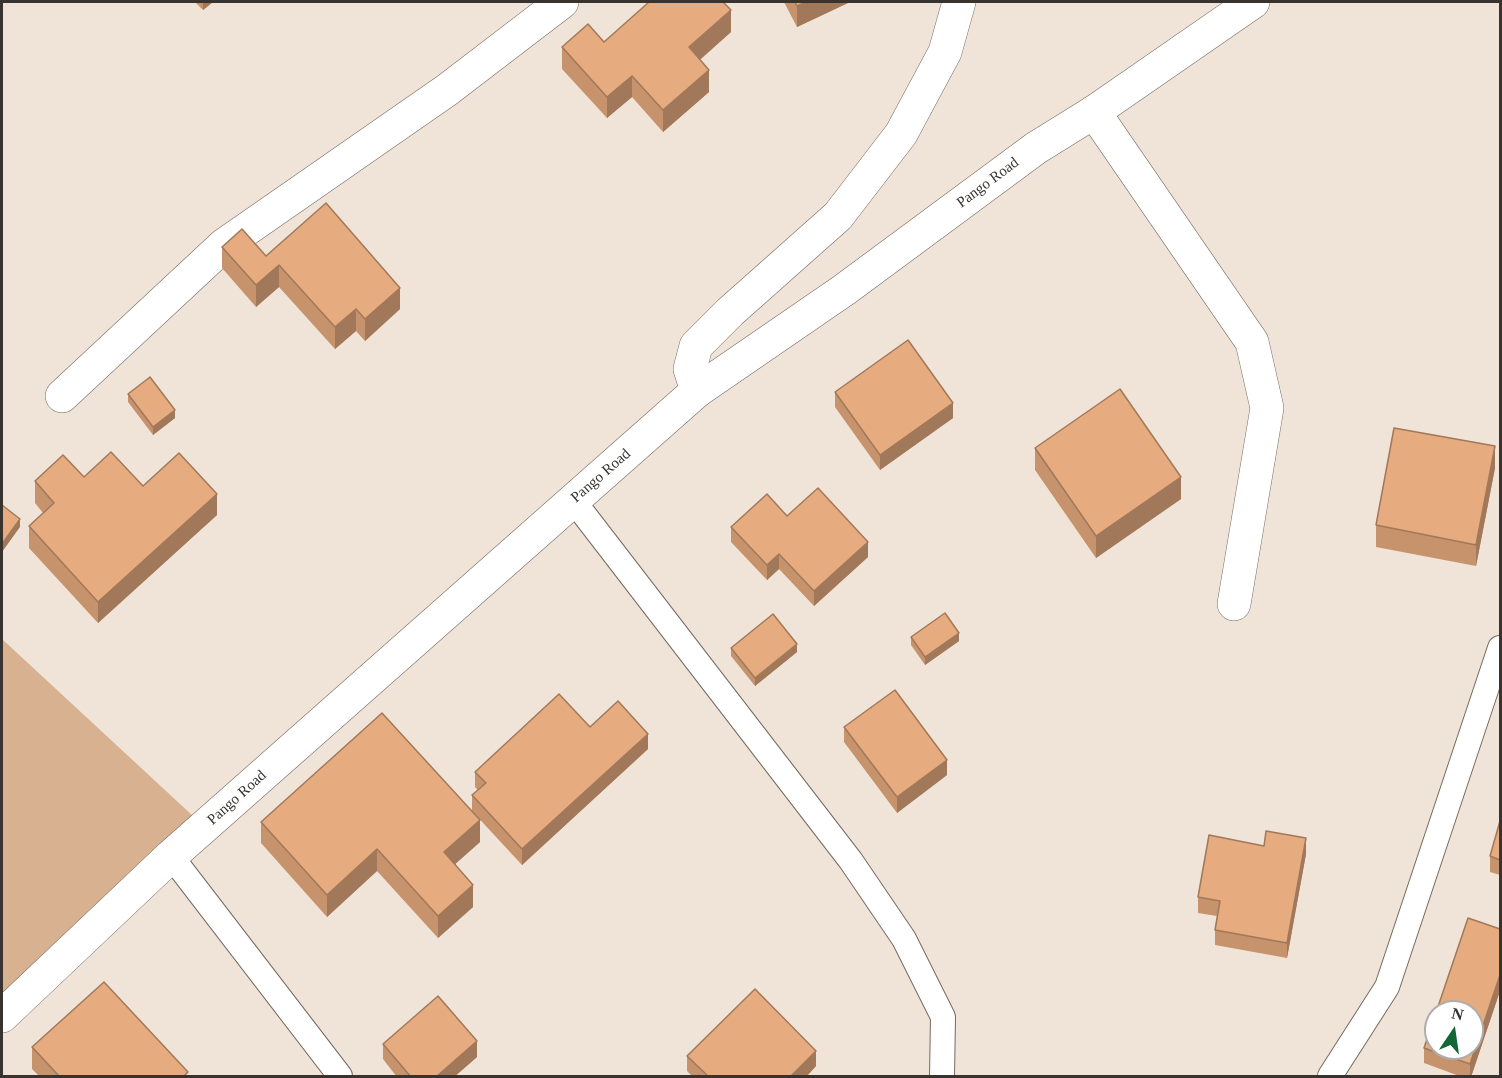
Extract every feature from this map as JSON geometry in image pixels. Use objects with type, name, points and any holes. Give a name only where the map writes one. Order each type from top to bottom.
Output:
[{"type":"street","points":[[62,396],[224,245],[447,90],[562,2]]},
{"type":"street","points":[[697,391],[690,369],[696,346],[730,312],[838,216],[901,134],[945,52],[959,2]]},
{"type":"street","name":"Pango Road","points":[[2,1016],[171,856],[697,391],[844,290],[1036,148],[1094,112],[1253,2]]},
{"type":"street","points":[[1094,112],[1252,342],[1267,408],[1234,604]]},
{"type":"lane","points":[[573,500],[851,861],[904,939],[943,1017],[942,1077]]},
{"type":"lane","points":[[1330,1077],[1387,987],[1500,648]]},
{"type":"lane","points":[[171,856],[340,1077]]},
{"type":"shaded area","points":[[2,639],[193,816],[2,997]]},
{"type":"building","points":[[649,2],[723,2],[731,10],[689,47],[709,70],[663,110],[632,76],[607,97],[562,47],[588,24],[604,42]]},
{"type":"building","points":[[326,203],[400,288],[365,319],[356,309],[335,327],[279,265],[256,285],[222,247],[242,229],[266,256]]},
{"type":"building","points":[[908,340],[953,403],[880,455],[835,392]]},
{"type":"building","points":[[150,377],[175,410],[153,427],[128,394]]},
{"type":"building","points":[[1120,389],[1181,477],[1096,536],[1035,448]]},
{"type":"building","points":[[1394,428],[1495,446],[1476,545],[1376,525]]},
{"type":"building","points":[[111,452],[143,486],[179,453],[217,494],[98,602],[29,526],[54,503],[35,481],[63,455],[84,477]]},
{"type":"building","points":[[818,488],[868,542],[814,591],[779,554],[767,565],[731,527],[767,494],[787,516]]},
{"type":"building","points":[[2,505],[20,519],[2,544]]},
{"type":"building","points":[[945,613],[959,633],[925,657],[911,637]]},
{"type":"building","points":[[773,614],[797,644],[755,678],[731,648]]},
{"type":"building","points":[[895,690],[947,760],[897,797],[844,727]]},
{"type":"building","points":[[559,694],[590,727],[618,701],[648,734],[522,849],[472,795],[486,783],[475,772]]},
{"type":"building","points":[[382,713],[480,820],[444,852],[473,885],[438,916],[377,849],[327,895],[261,822]]},
{"type":"building","points":[[1500,821],[1500,860],[1490,856]]},
{"type":"building","points":[[1266,831],[1306,838],[1287,943],[1215,930],[1220,901],[1198,897],[1209,835],[1264,846]]},
{"type":"building","points":[[1468,918],[1500,929],[1500,975],[1484,1022],[1484,1000],[1440,1000]]},
{"type":"building","points":[[104,982],[188,1072],[183,1077],[60,1077],[32,1047]]},
{"type":"building","points":[[755,989],[816,1051],[790,1077],[709,1077],[687,1056]]},
{"type":"building","points":[[438,996],[477,1041],[436,1077],[411,1077],[383,1044]]},
{"type":"building","points":[[1458,1060],[1471,1060],[1470,1064]]}]
